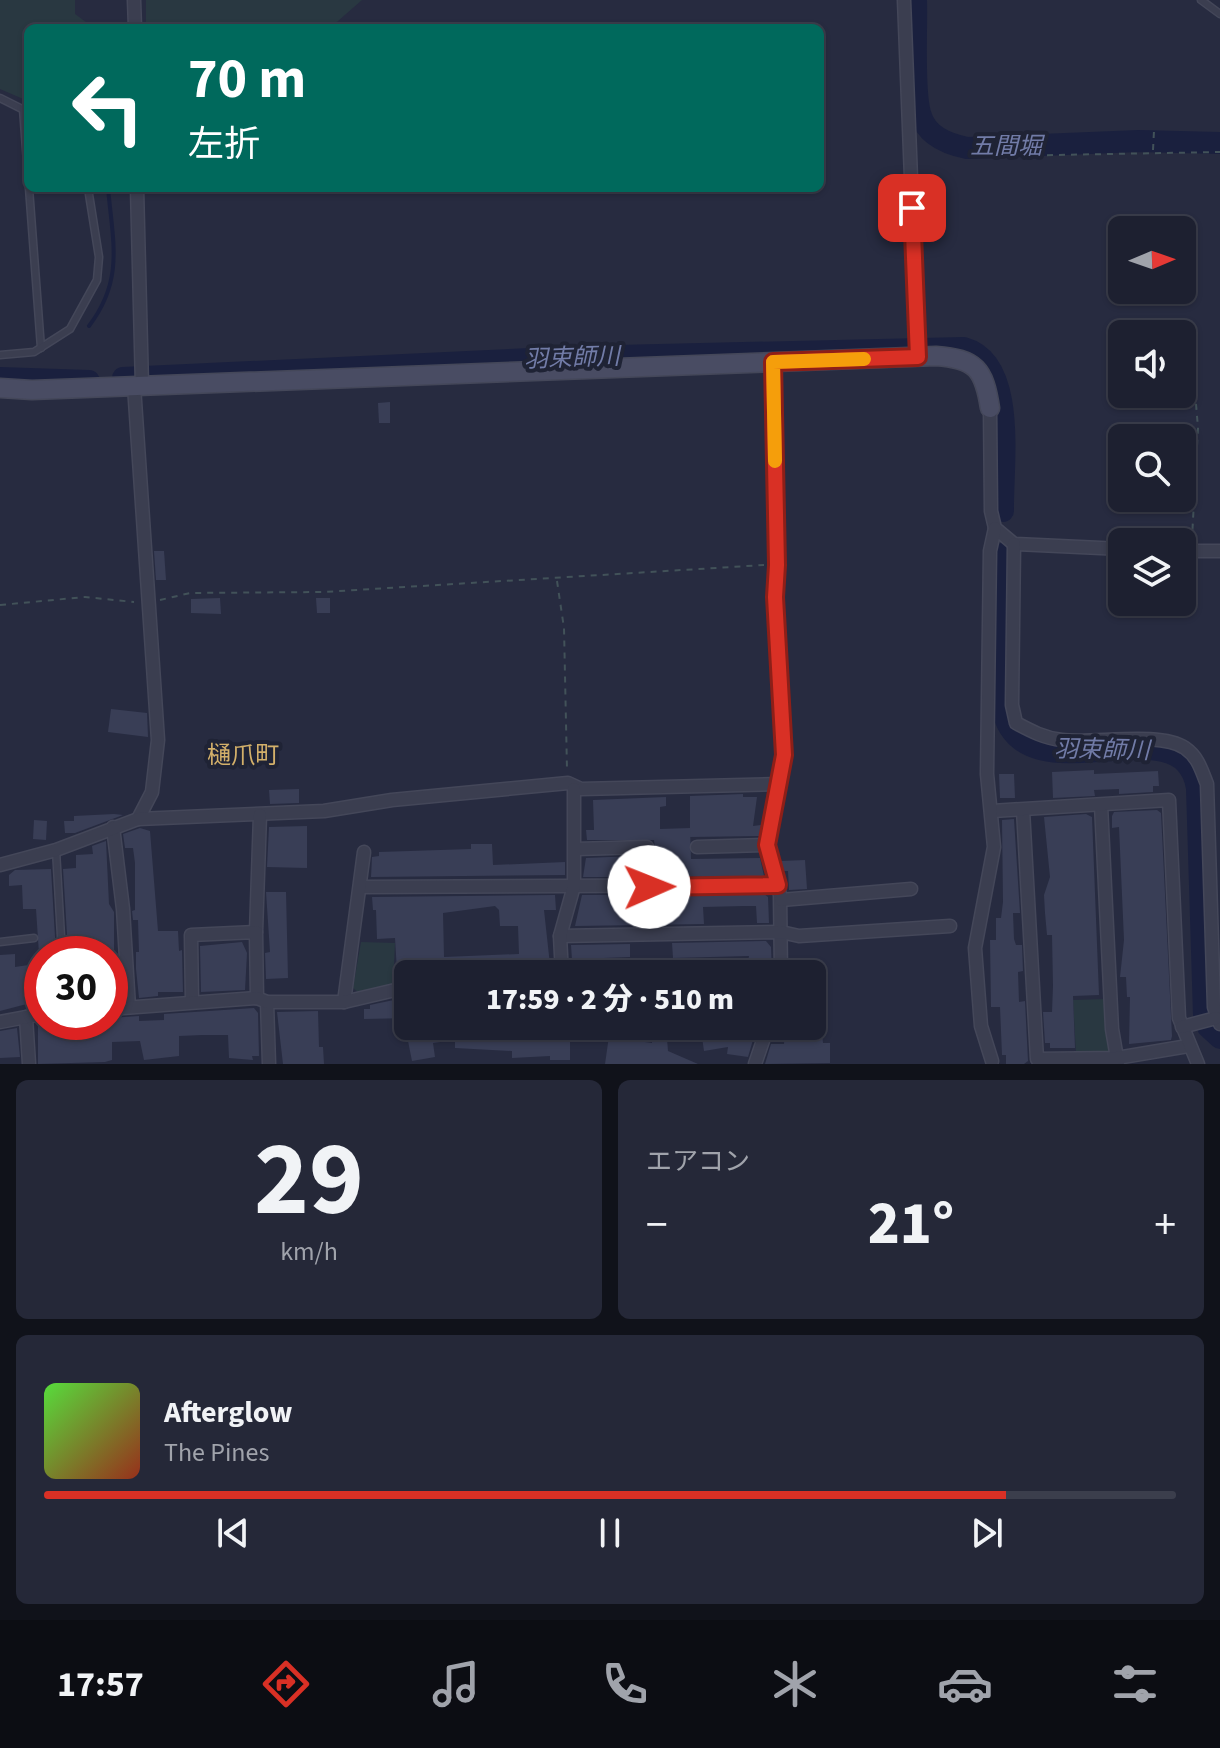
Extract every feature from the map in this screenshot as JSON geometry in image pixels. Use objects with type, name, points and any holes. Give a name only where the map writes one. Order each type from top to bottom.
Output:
[{"type":"street","points":[[134,0],[135,24]]},
{"type":"street","points":[[904,0],[918,357]]},
{"type":"street","points":[[137,192],[138,386],[158,740],[157,771],[152,792],[138,819]]},
{"type":"street","points":[[0,388],[138,386],[918,357],[955,358],[979,370],[987,385],[990,408],[991,511],[995,528],[990,551],[987,774],[994,847],[975,948],[981,1026],[992,1061]]},
{"type":"street","points":[[773,362],[775,597],[784,755],[780,784],[774,794],[767,845],[781,900],[781,960]]},
{"type":"street","points":[[995,528],[1014,544],[1108,548]]},
{"type":"street","points":[[1014,544],[1012,705],[1016,723],[1035,734],[1062,740],[1160,741],[1182,745],[1198,759],[1207,784],[1218,1021],[1182,1027]]},
{"type":"street","points":[[1196,551],[1220,551]]},
{"type":"street","points":[[0,865],[56,850],[138,819],[260,815],[571,786],[780,784]]},
{"type":"street","points":[[561,960],[560,936],[574,886],[576,849],[571,786]]},
{"type":"street","points":[[992,811],[1169,800],[1182,1027],[1198,1064]]},
{"type":"street","points":[[1101,805],[1118,1061]]},
{"type":"street","points":[[1023,810],[1037,1059],[1118,1061],[1188,1046]]},
{"type":"street","points":[[260,815],[256,932],[269,1064]]},
{"type":"street","points":[[113,827],[129,1007],[192,1001],[344,1002],[394,990]]},
{"type":"street","points":[[697,847],[767,845]]},
{"type":"street","points":[[576,849],[647,847],[649,887]]},
{"type":"street","points":[[344,1002],[364,852]]},
{"type":"street","points":[[361,887],[778,885]]},
{"type":"street","points":[[781,900],[911,889]]},
{"type":"street","points":[[560,936],[781,932],[799,936],[950,926]]},
{"type":"street","points":[[192,1001],[191,935],[256,932]]},
{"type":"street","points":[[0,1022],[24,1017]]},
{"type":"street","points":[[27,1040],[29,1064]]},
{"type":"street","points":[[755,1064],[763,1040]]},
{"type":"lane","points":[[1201,0],[1220,14]]},
{"type":"lane","points":[[0,98],[24,110]]},
{"type":"lane","points":[[29,192],[41,348]]},
{"type":"lane","points":[[0,355],[41,348],[70,329],[97,280],[99,257],[89,192]]},
{"type":"lane","points":[[56,850],[61,936]]},
{"type":"lane","points":[[0,942],[24,939]]},
{"type":"path","points":[[1153,149],[1154,131]]},
{"type":"path","points":[[999,156],[1153,149],[1220,152]]},
{"type":"path","points":[[1189,528],[1198,447],[1196,388]]},
{"type":"path","points":[[0,605],[85,597],[149,602],[190,593],[323,592],[777,565]]},
{"type":"path","points":[[557,579],[564,628],[571,786]]},
{"type":"shaded area","points":[[0,0],[75,0],[75,14],[89,24],[24,24],[24,99],[0,89]]},
{"type":"shaded area","points":[[146,0],[362,0],[335,24],[146,24]]},
{"type":"shaded area","points":[[361,942],[395,943],[393,986],[359,993],[353,988]]},
{"type":"shaded area","points":[[1106,999],[1110,1051],[1076,1053],[1073,1000]]},
{"type":"building","points":[[390,402],[390,423],[379,423],[378,403]]},
{"type":"building","points":[[154,551],[164,551],[166,580],[156,580]]},
{"type":"building","points":[[220,598],[221,614],[191,613],[191,599]]},
{"type":"building","points":[[316,598],[330,598],[330,613],[317,613]]},
{"type":"building","points":[[111,709],[147,713],[148,737],[108,732]]},
{"type":"building","points":[[1094,770],[1094,774],[1158,771],[1159,786],[1153,786],[1153,792],[1119,794],[1119,789],[1094,790],[1095,796],[1053,798],[1052,772]]},
{"type":"building","points":[[999,774],[1014,774],[1015,798],[1000,798]]},
{"type":"building","points":[[299,789],[299,803],[270,804],[269,790]]},
{"type":"building","points":[[743,794],[743,797],[757,797],[753,826],[761,825],[760,836],[690,837],[690,796]]},
{"type":"building","points":[[666,797],[666,806],[660,807],[660,829],[690,828],[691,859],[760,858],[764,876],[658,877],[654,840],[587,840],[586,830],[594,830],[593,800]]},
{"type":"building","points":[[1157,810],[1161,813],[1172,1036],[1171,1040],[1129,1044],[1130,997],[1127,997],[1126,977],[1120,977],[1124,940],[1119,827],[1112,828],[1112,816],[1114,812]]},
{"type":"building","points":[[1086,814],[1092,817],[1099,995],[1073,996],[1075,1048],[1050,1048],[1050,1043],[1045,1043],[1043,1012],[1052,1012],[1053,986],[1052,935],[1047,935],[1044,895],[1050,877],[1044,817]]},
{"type":"building","points":[[123,815],[75,833],[65,833],[64,821],[74,821],[74,816]]},
{"type":"building","points":[[1014,819],[1020,913],[1013,913],[1014,939],[1016,945],[1022,945],[1023,971],[1018,972],[1019,1002],[1025,1001],[1028,1061],[1024,1064],[1006,1064],[1006,1055],[1002,1055],[1000,1007],[991,1007],[990,940],[996,940],[996,918],[1001,918],[1003,902],[1002,820]]},
{"type":"building","points":[[34,820],[47,821],[46,840],[33,839]]},
{"type":"building","points":[[307,826],[307,868],[267,867],[269,827]]},
{"type":"building","points":[[140,828],[150,831],[158,931],[178,931],[179,951],[182,950],[183,992],[158,992],[158,996],[139,998],[136,969],[138,920],[133,920],[132,911],[135,910],[135,863],[133,848],[125,848],[123,834]]},
{"type":"building","points":[[106,841],[114,936],[67,936],[63,869],[76,868],[76,855],[93,854],[92,846]]},
{"type":"building","points":[[471,844],[492,844],[493,865],[565,862],[565,875],[371,877],[372,857],[379,856],[379,852],[471,849]]},
{"type":"building","points":[[635,856],[639,877],[583,877],[586,858]]},
{"type":"building","points":[[805,860],[807,889],[789,890],[788,871],[783,871],[781,861]]},
{"type":"building","points":[[51,869],[55,936],[38,936],[36,909],[23,909],[22,885],[9,886],[9,875],[15,870]]},
{"type":"building","points":[[266,892],[286,892],[288,978],[266,979],[265,953],[270,952]]},
{"type":"building","points":[[764,894],[768,897],[769,923],[757,923],[756,906],[744,906],[703,907],[704,924],[575,926],[582,895]]},
{"type":"building","points":[[555,895],[556,910],[544,910],[549,960],[396,960],[395,938],[377,939],[376,910],[373,910],[372,897]],"holes":[[[495,906],[499,910],[500,926],[518,926],[519,954],[444,957],[443,913]]]},
{"type":"building","points":[[766,941],[771,947],[771,960],[748,960],[749,956],[673,958],[672,943]]},
{"type":"building","points":[[242,942],[247,953],[245,990],[201,992],[200,946]]},
{"type":"building","points":[[630,944],[630,957],[572,960],[571,945]]},
{"type":"building","points":[[15,954],[15,967],[24,966],[24,1005],[0,1011],[0,955]]},
{"type":"building","points":[[394,1000],[394,1018],[364,1019],[364,1009],[370,1009],[370,1005]]},
{"type":"building","points":[[254,1008],[258,1013],[259,1056],[252,1056],[253,1060],[229,1058],[228,1035],[202,1035],[179,1036],[179,1056],[144,1060],[140,1041],[112,1042],[112,1060],[38,1064],[38,1040],[128,1040],[128,1017],[139,1016],[139,1021],[164,1020],[164,1014]]},
{"type":"building","points":[[318,1011],[319,1047],[323,1047],[324,1064],[283,1064],[277,1012]]},
{"type":"building","points":[[17,1028],[20,1057],[0,1058],[0,1031]]},
{"type":"building","points":[[408,1040],[455,1040],[433,1043],[435,1057],[412,1061]]},
{"type":"building","points":[[455,1040],[570,1040],[570,1060],[550,1060],[550,1056],[512,1058],[512,1051],[455,1048]]},
{"type":"building","points":[[608,1040],[652,1043],[652,1040],[667,1040],[668,1051],[698,1064],[605,1064]]},
{"type":"building","points":[[702,1040],[753,1040],[748,1057],[727,1054],[728,1047],[704,1051]]},
{"type":"building","points":[[784,1040],[823,1040],[823,1043],[830,1043],[830,1063],[765,1064],[771,1044],[784,1044]]},
{"type":"waterway","name":"五間堀","points":[[916,0],[916,74],[920,113],[927,128],[945,141],[967,148],[1139,141],[1220,143]]},
{"type":"waterway","points":[[89,326],[100,309],[112,277],[114,260],[108,192]]},
{"type":"waterway","name":"羽束師川","points":[[123,378],[575,357],[964,348],[981,357],[993,373],[1000,394],[1004,444],[1003,511]]},
{"type":"waterway","name":"羽束師川","points":[[0,378],[89,381]]},
{"type":"waterway","name":"羽束師川","points":[[1002,554],[1002,708],[1016,736],[1039,749],[1069,752],[1164,751],[1185,763],[1197,788],[1204,1015],[1208,1027],[1220,1038]]},
{"type":"slow traffic","points":[[775,461],[773,362],[864,359]]},
{"type":"district","name":"樋爪町","points":[[243,755]]},
{"type":"route","points":[[649,887],[778,885],[767,845],[773,821],[774,794],[782,778],[784,755],[775,597],[773,362],[918,357],[912,208]]}]
